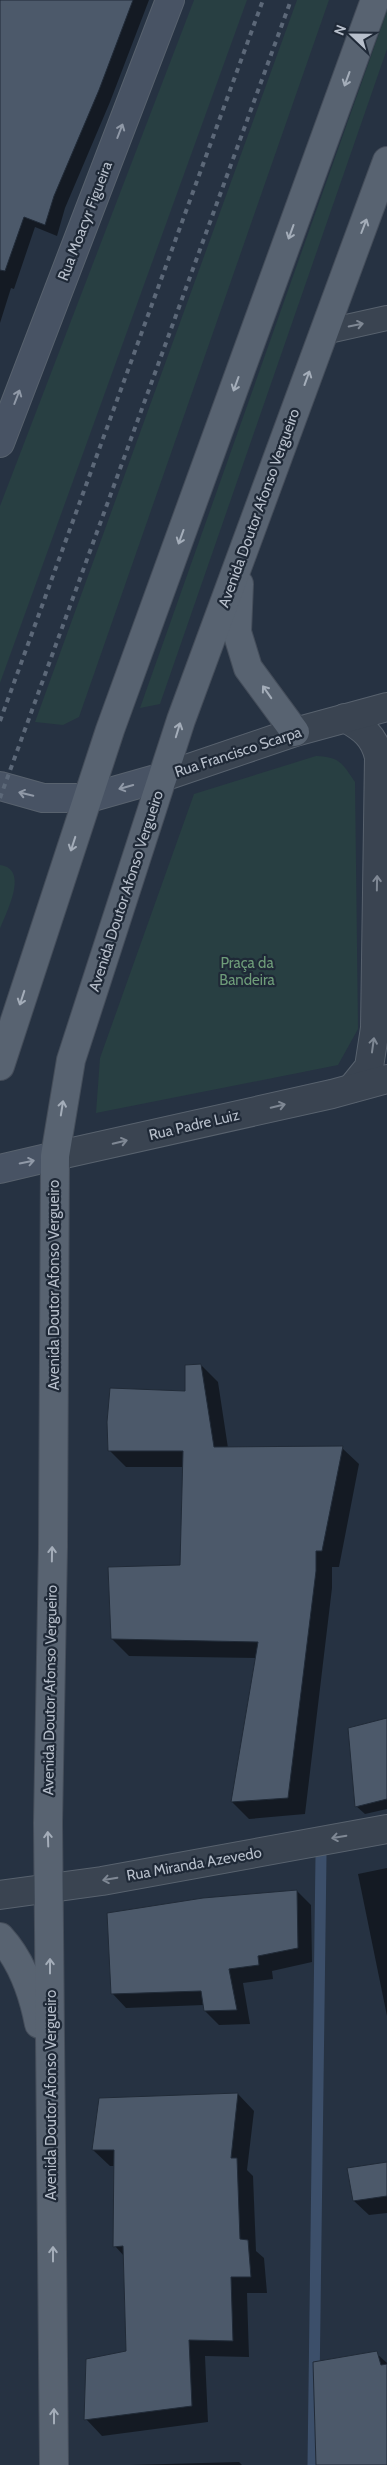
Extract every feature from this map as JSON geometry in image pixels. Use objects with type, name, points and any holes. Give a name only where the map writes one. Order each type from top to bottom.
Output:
[{"type":"main road","name":"Rua Moacyr Figueira","points":[[0,443],[170,0]]},
{"type":"main road","points":[[0,1066],[110,730],[375,0]]},
{"type":"main road","name":"Avenida Doutor Afonso Vergueiro","points":[[54,2465],[48,1823],[55,1156],[71,1060],[181,720],[387,161]]},
{"type":"main road","points":[[241,555],[237,632],[248,668],[295,732]]},
{"type":"main road","name":"Rua Francisco Scarpa","points":[[0,786],[43,798],[89,798],[163,777]]},
{"type":"main road","name":"Rua Padre Luiz","points":[[0,1170],[55,1156]]},
{"type":"main road","points":[[0,1937],[9,1947],[33,1993],[51,2084]]},
{"type":"street","name":"Rua Francisco Scarpa","points":[[163,777],[295,732],[387,707]]},
{"type":"street","points":[[345,718],[365,729],[376,744],[379,757],[375,1028],[369,1067],[352,1088]]},
{"type":"street","name":"Rua Padre Luiz","points":[[55,1156],[387,1079]]},
{"type":"street","name":"Rua Miranda Azevedo","points":[[0,1895],[102,1880],[387,1829]]},
{"type":"lane","points":[[324,332],[387,318]]},
{"type":"green space","points":[[194,0],[247,0],[0,683],[0,506]]},
{"type":"green space","points":[[297,0],[329,0],[79,717],[63,725],[35,722]]},
{"type":"green space","points":[[387,11],[387,49],[160,704],[140,708]]},
{"type":"green space","name":"Praça da Bandeira","points":[[316,756],[340,762],[355,782],[358,1029],[338,1065],[96,1113],[100,1058],[194,794]]},
{"type":"green space","points":[[0,865],[9,868],[14,874],[15,883],[11,903],[0,929]]},
{"type":"building","points":[[0,0],[133,0],[99,90],[54,196],[45,225],[24,217],[5,271],[0,270]]},
{"type":"building","points":[[201,1364],[214,1447],[343,1446],[322,1551],[316,1551],[316,1571],[288,1798],[231,1802],[258,1642],[111,1639],[108,1567],[180,1565],[183,1451],[108,1451],[107,1422],[110,1388],[185,1391],[185,1365]]},
{"type":"building","points":[[387,1718],[387,1799],[355,1807],[348,1728]]},
{"type":"building","points":[[297,1890],[298,1948],[258,1956],[259,1965],[229,1969],[237,2010],[204,2011],[201,1991],[111,1994],[107,1913],[203,1898]]},
{"type":"building","points":[[238,2093],[231,2158],[237,2158],[240,2239],[248,2240],[251,2277],[231,2277],[233,2341],[189,2340],[192,2406],[84,2420],[86,2359],[126,2351],[123,2246],[113,2247],[114,2150],[92,2150],[99,2098]]},
{"type":"building","points":[[387,2162],[387,2196],[353,2201],[347,2168]]},
{"type":"building","points":[[377,2351],[381,2365],[387,2364],[387,2465],[316,2465],[313,2362]]},
{"type":"waterway","points":[[313,2465],[321,1856]]},
{"type":"railway","points":[[0,721],[263,0]]},
{"type":"railway","points":[[0,798],[291,0]]}]
